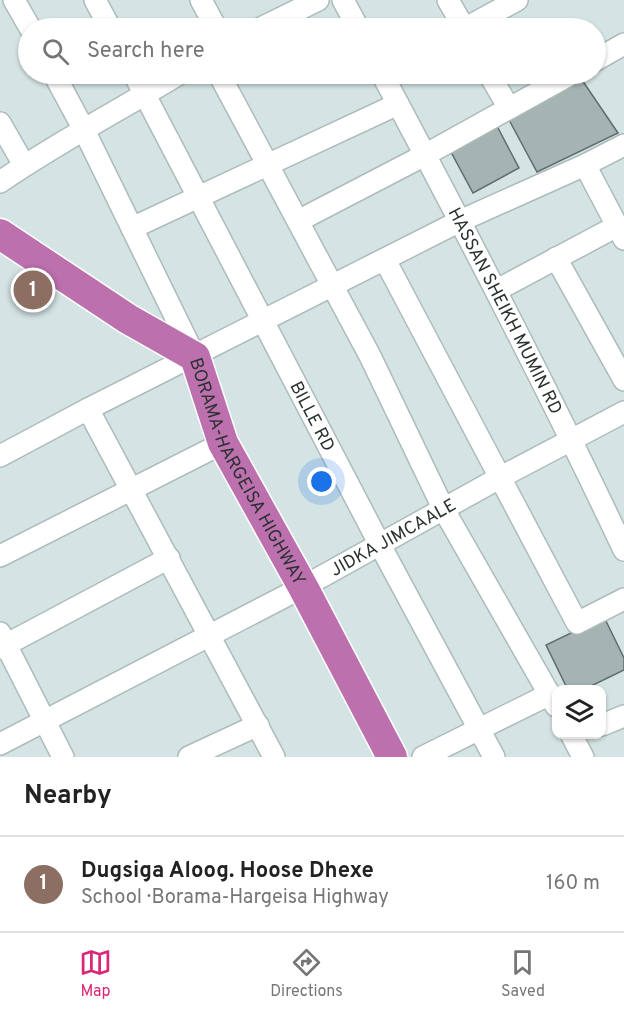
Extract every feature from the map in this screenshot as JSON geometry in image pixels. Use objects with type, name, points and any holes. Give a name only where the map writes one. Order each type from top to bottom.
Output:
[{"type":"highway","name":"BORAMA-HARGEISA HIGHWAY","points":[[1,237],[128,319],[195,357],[223,443],[303,587],[392,757]]},
{"type":"street","points":[[14,0],[24,18]]},
{"type":"street","points":[[95,0],[105,18]]},
{"type":"street","points":[[201,0],[211,18]]},
{"type":"street","points":[[281,18],[318,0]]},
{"type":"street","points":[[343,0],[353,18]]},
{"type":"street","points":[[448,0],[459,18]]},
{"type":"street","points":[[484,18],[517,0]]},
{"type":"street","points":[[606,54],[624,44]]},
{"type":"street","points":[[59,84],[195,357]]},
{"type":"street","name":"BILLE RD","points":[[139,84],[380,545],[494,757]]},
{"type":"street","points":[[0,182],[83,129],[163,84]]},
{"type":"street","points":[[224,84],[370,356],[444,510],[552,698]]},
{"type":"street","name":"HASSAN SHEIKH MUMIN RD","points":[[387,84],[497,290],[572,439],[624,550]]},
{"type":"street","points":[[495,84],[509,108]]},
{"type":"street","points":[[298,221],[425,155],[553,84]]},
{"type":"street","points":[[132,228],[398,104]]},
{"type":"street","points":[[0,123],[24,165]]},
{"type":"street","points":[[0,456],[88,409],[195,357],[460,221],[624,145]]},
{"type":"street","points":[[497,290],[556,258],[620,233],[585,165]]},
{"type":"street","points":[[556,258],[624,380]]},
{"type":"street","points":[[385,260],[577,623],[624,599]]},
{"type":"street","points":[[88,409],[274,757]]},
{"type":"street","name":"JIDKA JIMCAALE","points":[[0,744],[303,587],[501,477],[624,412]]},
{"type":"street","points":[[0,556],[223,443]]},
{"type":"street","points":[[63,757],[2,642],[169,558]]},
{"type":"street","points":[[423,757],[480,729],[552,700]]},
{"type":"street","points":[[606,723],[624,716]]},
{"type":"street","points":[[189,757],[258,725]]},
{"type":"street","points":[[576,739],[583,757]]},
{"type":"building","points":[[568,84],[585,84],[618,133],[537,172],[508,118]]},
{"type":"building","points":[[497,126],[519,168],[473,193],[451,152]]},
{"type":"building","points":[[604,617],[624,658],[624,670],[593,685],[566,685],[546,645]]},
{"type":"place","name":"Dugsiga Aloog. Hoose Dhexe","points":[[33,290]]}]
